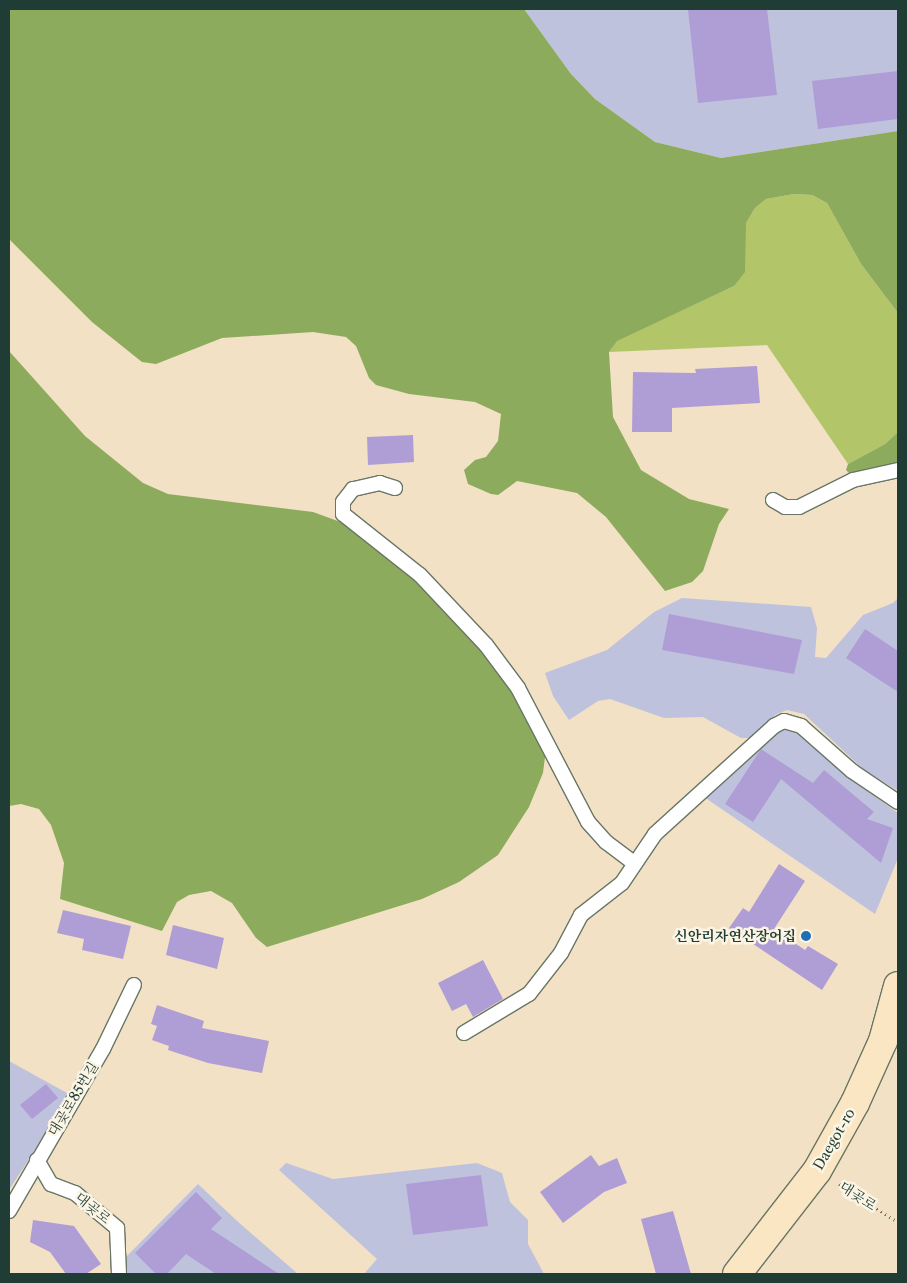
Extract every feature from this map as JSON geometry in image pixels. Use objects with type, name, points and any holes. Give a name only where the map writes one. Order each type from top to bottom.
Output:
[{"type":"street","name":"Daegot-ro","points":[[737,1274],[817,1170],[855,1103],[883,1041],[898,986]]},
{"type":"lane","points":[[773,500],[785,506],[799,507],[853,480],[898,470]]},
{"type":"lane","points":[[395,488],[380,483],[353,489],[343,502],[343,514],[420,575],[486,645],[518,688],[588,822],[606,842],[635,864]]},
{"type":"lane","points":[[464,1033],[529,994],[561,953],[581,915],[622,883],[655,834],[728,765],[784,721],[801,726],[852,770],[898,802]]},
{"type":"lane","name":"대곶로85번길","points":[[9,1211],[16,1202],[36,1160],[103,1049],[134,985]]},
{"type":"lane","name":"대곶로","points":[[36,1160],[51,1184],[75,1193],[117,1228],[119,1274]]},
{"type":"path","name":"대곶로","points":[[817,1170],[898,1222]]},
{"type":"shaded area","points":[[524,9],[898,9],[898,131],[721,158],[655,142],[595,99],[571,74]]},
{"type":"shaded area","points":[[682,598],[811,607],[817,628],[815,657],[826,658],[863,615],[893,603],[898,598],[898,791],[863,769],[804,714],[787,710],[775,715],[752,738],[741,738],[703,717],[664,718],[610,699],[598,701],[569,720],[553,696],[545,673],[607,650],[654,612]]},
{"type":"shaded area","points":[[785,729],[801,735],[849,778],[898,813],[898,858],[875,914],[704,797],[776,733]]},
{"type":"shaded area","points":[[9,1061],[67,1093],[68,1099],[9,1190]]},
{"type":"shaded area","points":[[286,1163],[333,1179],[477,1163],[502,1173],[510,1202],[528,1220],[528,1244],[544,1274],[364,1274],[377,1259],[279,1170]]},
{"type":"shaded area","points":[[198,1184],[298,1274],[125,1274],[127,1256]]},
{"type":"green space","points":[[9,9],[524,9],[571,74],[595,99],[655,142],[721,158],[898,131],[898,313],[861,264],[827,203],[812,195],[794,194],[766,199],[755,208],[746,223],[745,272],[734,286],[617,341],[609,352],[613,417],[641,470],[689,499],[729,509],[719,524],[703,571],[692,582],[665,591],[606,517],[577,493],[517,481],[498,495],[468,484],[464,470],[475,460],[486,457],[498,441],[501,414],[475,402],[409,394],[376,385],[369,378],[356,346],[346,337],[313,332],[222,338],[156,364],[142,362],[92,322],[9,239]]},
{"type":"green space","points":[[794,194],[812,195],[827,203],[861,264],[898,313],[898,432],[885,444],[848,464],[767,345],[609,352],[617,340],[734,286],[746,223],[755,208],[766,199]]},
{"type":"green space","points":[[9,351],[85,436],[143,483],[168,494],[313,512],[346,524],[392,555],[490,656],[546,749],[543,773],[529,807],[498,855],[459,882],[422,899],[267,947],[256,938],[232,903],[211,891],[189,895],[177,902],[162,931],[60,899],[64,863],[51,825],[39,809],[21,804],[9,806]]},
{"type":"green space","points":[[898,432],[898,463],[850,474],[846,470],[848,464],[885,444]]},
{"type":"building","points":[[688,9],[767,9],[777,95],[698,103]]},
{"type":"building","points":[[898,71],[898,119],[818,129],[812,81]]},
{"type":"building","points":[[757,366],[760,403],[672,408],[672,432],[632,432],[633,372],[696,373],[695,369]]},
{"type":"building","points":[[413,435],[414,462],[368,465],[367,437]]},
{"type":"building","points":[[669,614],[802,640],[794,674],[662,650]]},
{"type":"building","points":[[865,629],[898,651],[898,692],[846,658]]},
{"type":"building","points":[[761,749],[813,783],[824,770],[874,812],[867,819],[893,828],[881,863],[781,779],[753,822],[725,804]]},
{"type":"building","points":[[779,864],[805,881],[774,929],[805,950],[808,946],[838,964],[822,990],[729,928],[743,908],[749,912]]},
{"type":"building","points":[[63,910],[131,926],[123,959],[82,950],[84,939],[57,933]]},
{"type":"building","points":[[173,925],[224,938],[217,969],[166,955]]},
{"type":"building","points":[[483,960],[503,999],[473,1017],[466,1004],[452,1011],[438,983]]},
{"type":"building","points":[[157,1005],[204,1021],[202,1028],[269,1041],[262,1073],[208,1063],[168,1050],[169,1046],[152,1040],[157,1026],[151,1024]]},
{"type":"building","points":[[46,1084],[58,1098],[32,1119],[20,1105]]},
{"type":"building","points":[[591,1155],[599,1166],[617,1158],[627,1183],[604,1192],[563,1223],[540,1192]]},
{"type":"building","points":[[481,1175],[488,1226],[413,1235],[406,1184]]},
{"type":"building","points":[[196,1192],[222,1218],[211,1229],[279,1274],[216,1274],[186,1254],[167,1274],[156,1274],[135,1253]]},
{"type":"building","points":[[673,1211],[691,1274],[656,1274],[641,1219]]},
{"type":"building","points":[[33,1220],[74,1226],[101,1264],[86,1274],[66,1274],[50,1252],[30,1242]]},
{"type":"place","name":"신안리자연산장어집","points":[[806,936]]}]
